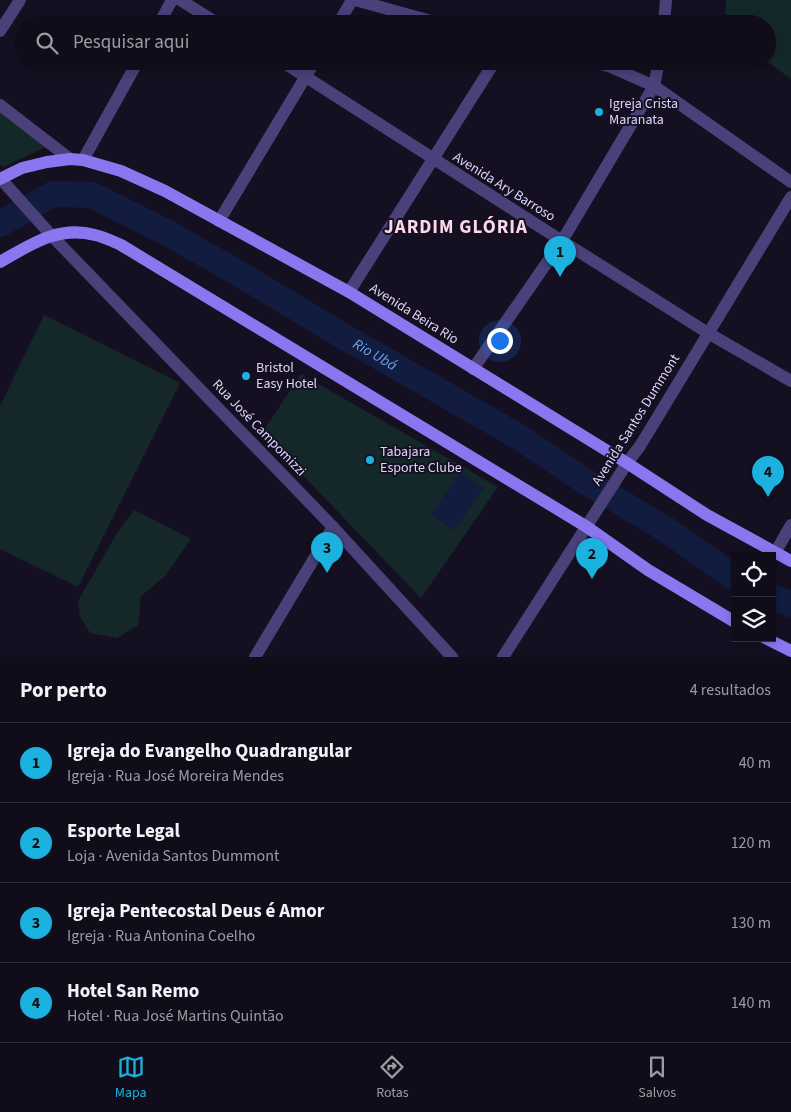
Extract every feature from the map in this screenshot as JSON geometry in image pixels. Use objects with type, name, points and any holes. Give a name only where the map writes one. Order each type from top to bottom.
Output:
[{"type":"main road","name":"Avenida Beira Rio","points":[[0,179],[22,168],[70,159],[83,160],[121,171],[164,190],[349,292],[627,463],[707,515],[773,552]]},
{"type":"main road","points":[[0,262],[38,240],[51,235],[76,232],[95,235],[121,245],[587,527],[648,570],[731,620]]},
{"type":"main road","name":"Avenida Beira Rio","points":[[776,554],[791,561]]},
{"type":"main road","points":[[773,642],[791,651]]},
{"type":"street","points":[[0,31],[20,0]]},
{"type":"street","points":[[163,15],[172,0]]},
{"type":"street","points":[[180,0],[204,15]]},
{"type":"street","points":[[344,15],[354,0],[409,15]]},
{"type":"street","points":[[665,15],[666,0]]},
{"type":"street","points":[[83,160],[133,70]]},
{"type":"street","name":"Avenida Ary Barroso","points":[[296,70],[432,159],[708,333],[791,380]]},
{"type":"street","points":[[219,221],[310,70]]},
{"type":"street","points":[[349,292],[489,70]]},
{"type":"street","points":[[618,70],[654,86],[791,182]]},
{"type":"street","points":[[473,368],[562,241],[654,86],[657,70]]},
{"type":"street","points":[[0,105],[70,159]]},
{"type":"street","name":"Rua José Campomizzi","points":[[0,179],[51,235],[333,527],[452,657]]},
{"type":"street","name":"Avenida Santos Dummont","points":[[503,657],[627,463],[640,446],[791,196]]},
{"type":"street","points":[[776,552],[791,526]]},
{"type":"street","points":[[254,657],[333,527]]},
{"type":"green space","points":[[726,0],[791,0],[791,79],[776,68],[776,15],[725,15]]},
{"type":"green space","points":[[0,111],[48,146],[3,167],[0,165]]},
{"type":"green space","points":[[44,315],[180,383],[78,587],[0,549],[0,406]]},
{"type":"green space","name":"Tabajara Esporte Clube","points":[[301,374],[498,487],[421,598],[262,433]]},
{"type":"green space","points":[[134,510],[191,539],[165,576],[141,596],[138,625],[117,638],[90,633],[80,616],[78,601],[117,533]]},
{"type":"water","points":[[460,472],[484,488],[454,531],[431,515]]},
{"type":"waterway","name":"Rio Ubá","points":[[0,224],[53,194],[92,195],[166,232],[519,437],[583,480],[664,528],[731,575]]},
{"type":"waterway","name":"Rio Ubá","points":[[776,598],[791,604]]},
{"type":"place","name":"Igreja Crista Maranata","points":[[599,112]]},
{"type":"place","name":"Igreja do Evangelho Quadrangular","points":[[560,277]]},
{"type":"place","name":"Bristol Easy Hotel","points":[[246,376]]},
{"type":"place","name":"Tabajara Esporte Clube","points":[[370,460]]},
{"type":"place","name":"Hotel San Remo","points":[[768,497]]},
{"type":"place","name":"Igreja Pentecostal Deus é Amor","points":[[327,573]]},
{"type":"place","name":"Esporte Legal","points":[[592,579]]},
{"type":"district","name":"JARDIM GLÓRIA","points":[[456,227]]}]
